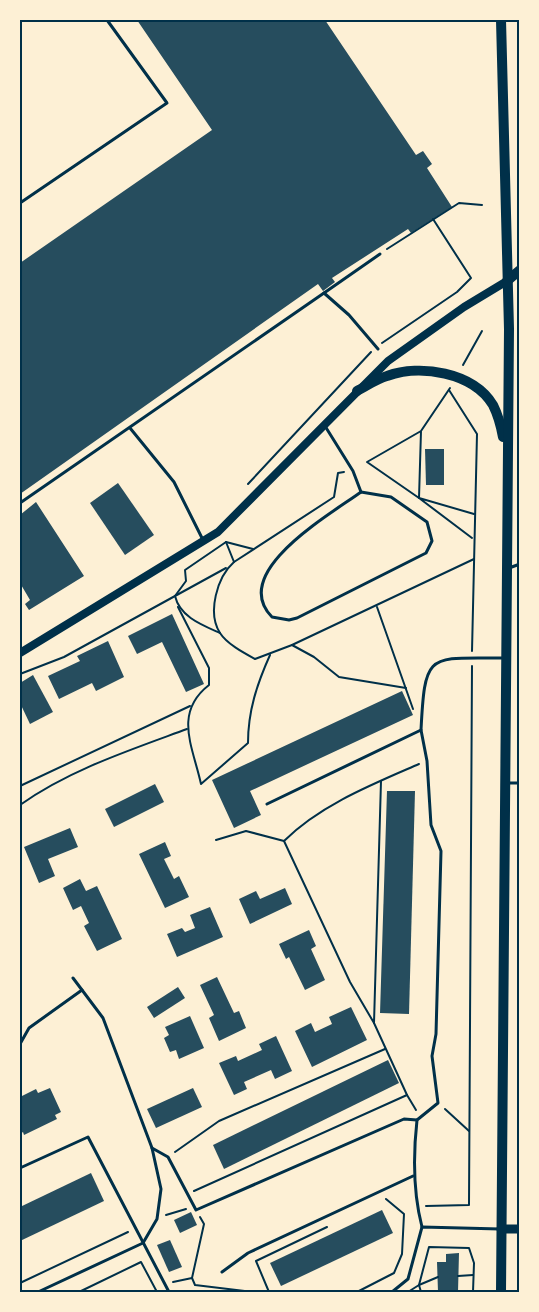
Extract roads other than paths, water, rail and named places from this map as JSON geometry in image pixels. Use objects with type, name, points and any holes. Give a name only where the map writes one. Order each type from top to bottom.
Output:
[{"type":"main road","points":[[501,20],[507,281],[508,568],[501,1293]]},
{"type":"main road","points":[[507,281],[519,271]]},
{"type":"main road","points":[[357,390],[386,376],[404,372],[420,370],[456,377],[484,394],[493,405],[501,428],[507,464]]},
{"type":"main road","points":[[501,1229],[519,1229]]},
{"type":"street","points":[[20,653],[218,532],[388,361],[464,307],[507,281]]},
{"type":"lane","points":[[20,203],[167,103],[107,20]]},
{"type":"lane","points":[[20,503],[380,254]]},
{"type":"lane","points":[[324,293],[349,315],[377,348]]},
{"type":"lane","points":[[325,426],[353,471],[361,492]]},
{"type":"lane","points":[[130,428],[174,482],[204,542]]},
{"type":"lane","points":[[361,492],[391,497],[427,522],[432,541],[426,553],[297,618],[289,620],[272,617],[262,604],[261,594],[262,583],[270,565],[292,544],[361,492]]},
{"type":"lane","points":[[508,568],[519,564]]},
{"type":"lane","points":[[152,1148],[168,1157],[196,1210],[404,1119],[419,1119],[438,1103],[432,1056],[436,1034],[441,851],[431,825],[421,730],[424,686],[432,665],[444,659],[506,658]]},
{"type":"lane","points":[[267,804],[421,730]]},
{"type":"lane","points":[[506,783],[519,783]]},
{"type":"lane","points":[[38,1293],[143,1243],[157,1219],[161,1189],[152,1148],[103,1018],[73,978]]},
{"type":"lane","points":[[20,1044],[29,1028],[82,990]]},
{"type":"lane","points":[[392,1293],[408,1279],[422,1227],[414,1176],[419,1119]]},
{"type":"lane","points":[[20,1168],[88,1137],[168,1293]]},
{"type":"lane","points":[[222,1272],[248,1253],[414,1176]]},
{"type":"lane","points":[[422,1227],[501,1229]]}]
